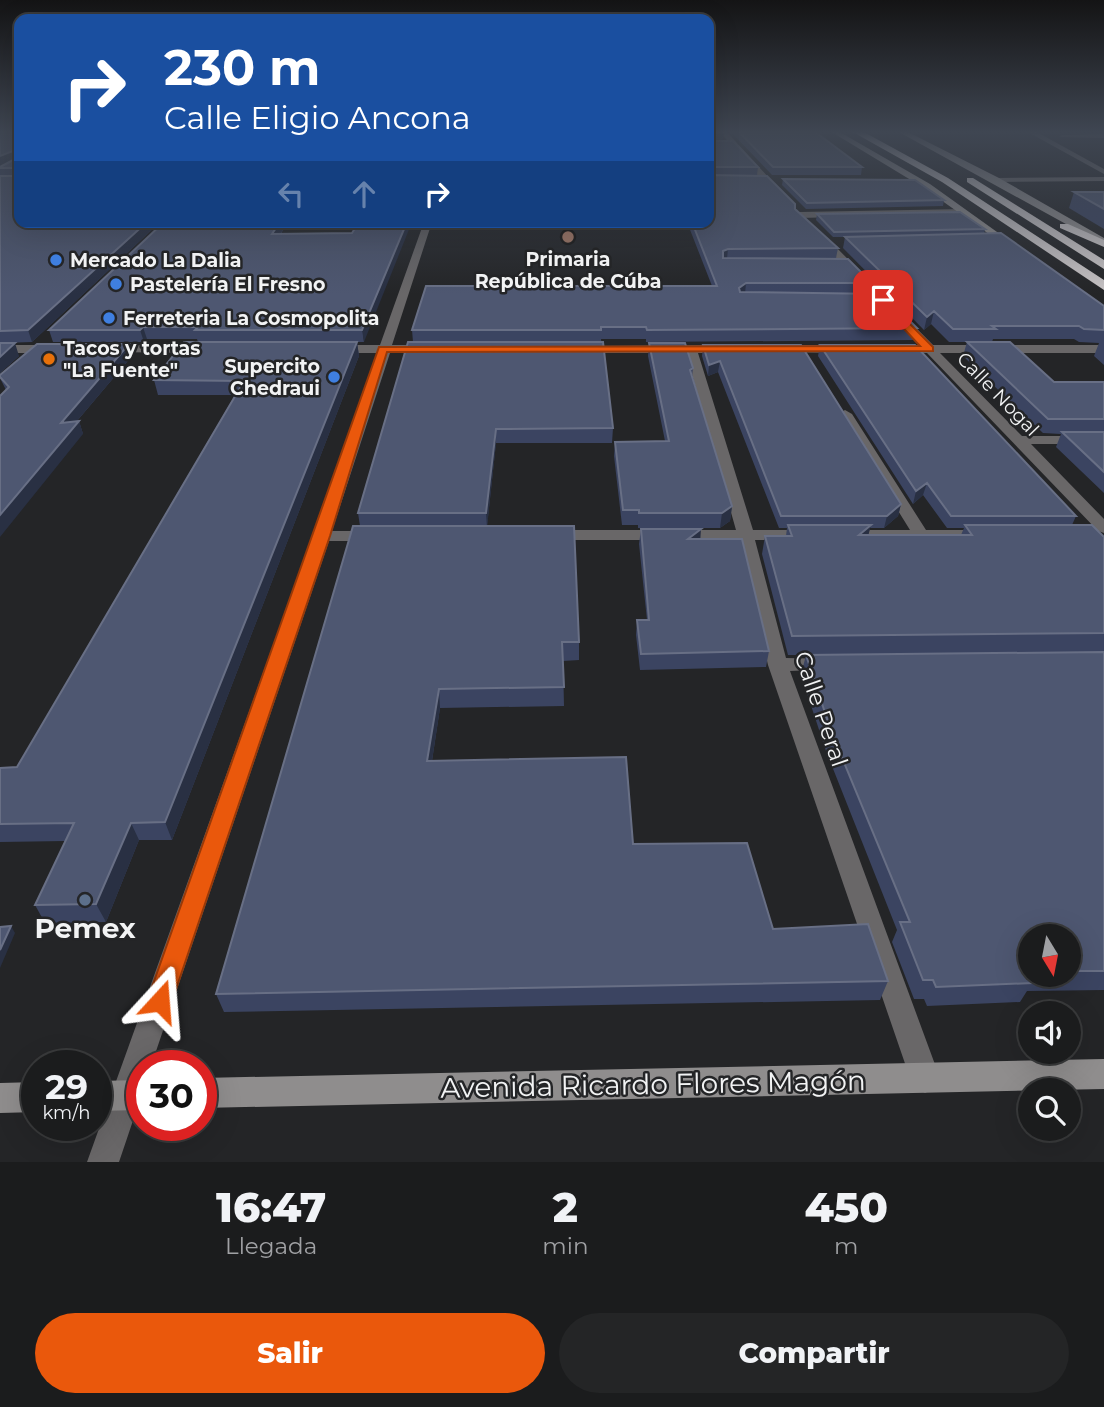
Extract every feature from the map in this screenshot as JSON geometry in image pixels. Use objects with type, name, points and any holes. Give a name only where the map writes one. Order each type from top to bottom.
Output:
[{"type":"highway","points":[[952,185],[1104,286]]},
{"type":"highway","points":[[980,185],[1104,265]]},
{"type":"highway","points":[[987,185],[1005,191],[1079,235],[1104,243]]},
{"type":"highway","points":[[961,190],[967,204],[1003,230],[1002,239]]},
{"type":"highway","points":[[1083,289],[1104,299]]},
{"type":"main road","points":[[925,185],[1025,256]]},
{"type":"main road","points":[[1005,185],[1104,243]]},
{"type":"main road","name":"Avenida Ricardo Flores Magón","points":[[217,1093],[1104,1074]]},
{"type":"main road","points":[[0,1098],[21,1097]]},
{"type":"street","name":"Calle Nogal","points":[[766,185],[827,243],[1018,440],[1100,533]]},
{"type":"street","points":[[799,215],[962,211]]},
{"type":"street","points":[[103,1162],[121,1095],[322,536],[426,228]]},
{"type":"street","points":[[988,239],[1002,239]]},
{"type":"street","points":[[827,243],[840,243]]},
{"type":"street","points":[[834,264],[847,264]]},
{"type":"street","points":[[869,300],[883,300]]},
{"type":"street","points":[[0,349],[64,349]]},
{"type":"street","points":[[92,349],[217,349]]},
{"type":"street","points":[[328,349],[438,349]]},
{"type":"street","points":[[563,349],[741,349]]},
{"type":"street","name":"Calle Peral","points":[[691,349],[746,535],[778,665],[925,1078]]},
{"type":"street","points":[[766,349],[807,354],[859,349]]},
{"type":"street","points":[[887,349],[1104,349]]},
{"type":"street","points":[[833,395],[922,535]]},
{"type":"street","points":[[1018,440],[1104,440]]},
{"type":"street","points":[[527,535],[1000,535]]},
{"type":"street","points":[[322,536],[390,536]]},
{"type":"street","points":[[778,665],[846,664]]},
{"type":"building","points":[[0,185],[14,185],[14,228],[140,228],[28,330],[0,331]]},
{"type":"building","points":[[714,185],[776,185],[795,204],[795,209],[838,248],[728,249],[723,251],[723,258],[848,259],[872,283],[746,283],[739,288],[740,292],[883,294],[917,328],[647,330],[646,327],[601,327],[601,330],[412,330],[426,286],[717,286],[694,228],[714,228]]},
{"type":"building","points":[[789,185],[923,185],[944,200],[807,203]]},
{"type":"building","points":[[1074,192],[1104,192],[1104,209]]},
{"type":"building","points":[[960,212],[985,229],[834,232],[817,214]]},
{"type":"building","points":[[158,228],[276,228],[272,234],[352,233],[355,228],[404,228],[362,330],[195,330],[198,327],[143,327],[140,330],[49,330]]},
{"type":"building","points":[[1001,233],[1104,306],[1104,330],[1084,329],[1079,326],[953,329],[934,311],[927,317],[845,237]]},
{"type":"building","points":[[184,342],[357,342],[165,822],[131,823],[96,904],[35,905],[74,823],[0,824],[0,768],[17,767],[244,381],[154,380]]},
{"type":"building","points":[[408,342],[603,342],[613,428],[496,429],[486,513],[358,513]]},
{"type":"building","points":[[967,342],[1010,342],[1054,382],[1104,382],[1104,419],[1048,419]]},
{"type":"building","points":[[0,343],[15,343],[0,357]]},
{"type":"building","points":[[649,343],[685,343],[693,368],[690,370],[732,506],[722,513],[639,513],[639,510],[623,510],[615,442],[669,441]]},
{"type":"building","points":[[37,344],[129,344],[61,423],[79,421],[0,515],[0,396],[9,387],[0,375]]},
{"type":"building","points":[[703,345],[801,345],[901,504],[887,516],[781,516],[720,361],[709,365]]},
{"type":"building","points":[[820,345],[915,345],[1076,516],[951,516],[927,483],[916,491]]},
{"type":"building","points":[[1062,432],[1104,432],[1104,472]]},
{"type":"building","points":[[788,525],[871,525],[859,535],[972,535],[965,525],[1092,525],[1104,537],[1104,633],[792,636],[765,536],[792,536]]},
{"type":"building","points":[[353,526],[574,526],[579,642],[562,642],[564,687],[439,689],[427,761],[626,757],[633,844],[747,843],[773,929],[868,924],[888,981],[216,994]]},
{"type":"building","points":[[641,529],[701,529],[688,539],[742,539],[769,651],[641,654],[637,620],[649,620]]},
{"type":"building","points":[[1104,652],[1104,971],[1082,971],[1082,924],[1018,924],[1018,984],[936,987],[933,980],[923,980],[900,922],[910,922],[831,731],[806,655]]},
{"type":"building","points":[[11,926],[0,950],[0,927]]},
{"type":"place","name":"Primaria República de Cúba","points":[[568,237]]},
{"type":"place","name":"Mercado La Dalia","points":[[56,260]]},
{"type":"place","name":"Pastelería El Fresno","points":[[116,284]]},
{"type":"place","name":"Ferreteria La Cosmopolita","points":[[109,318]]},
{"type":"place","name":"Tacos y tortas \"La Fuente\"","points":[[49,359]]},
{"type":"place","name":"Supercito Chedraui","points":[[334,377]]},
{"type":"place","name":"Pemex","points":[[85,900]]},
{"type":"route","points":[[160,1001],[322,536],[383,349],[929,349],[883,300]]}]
